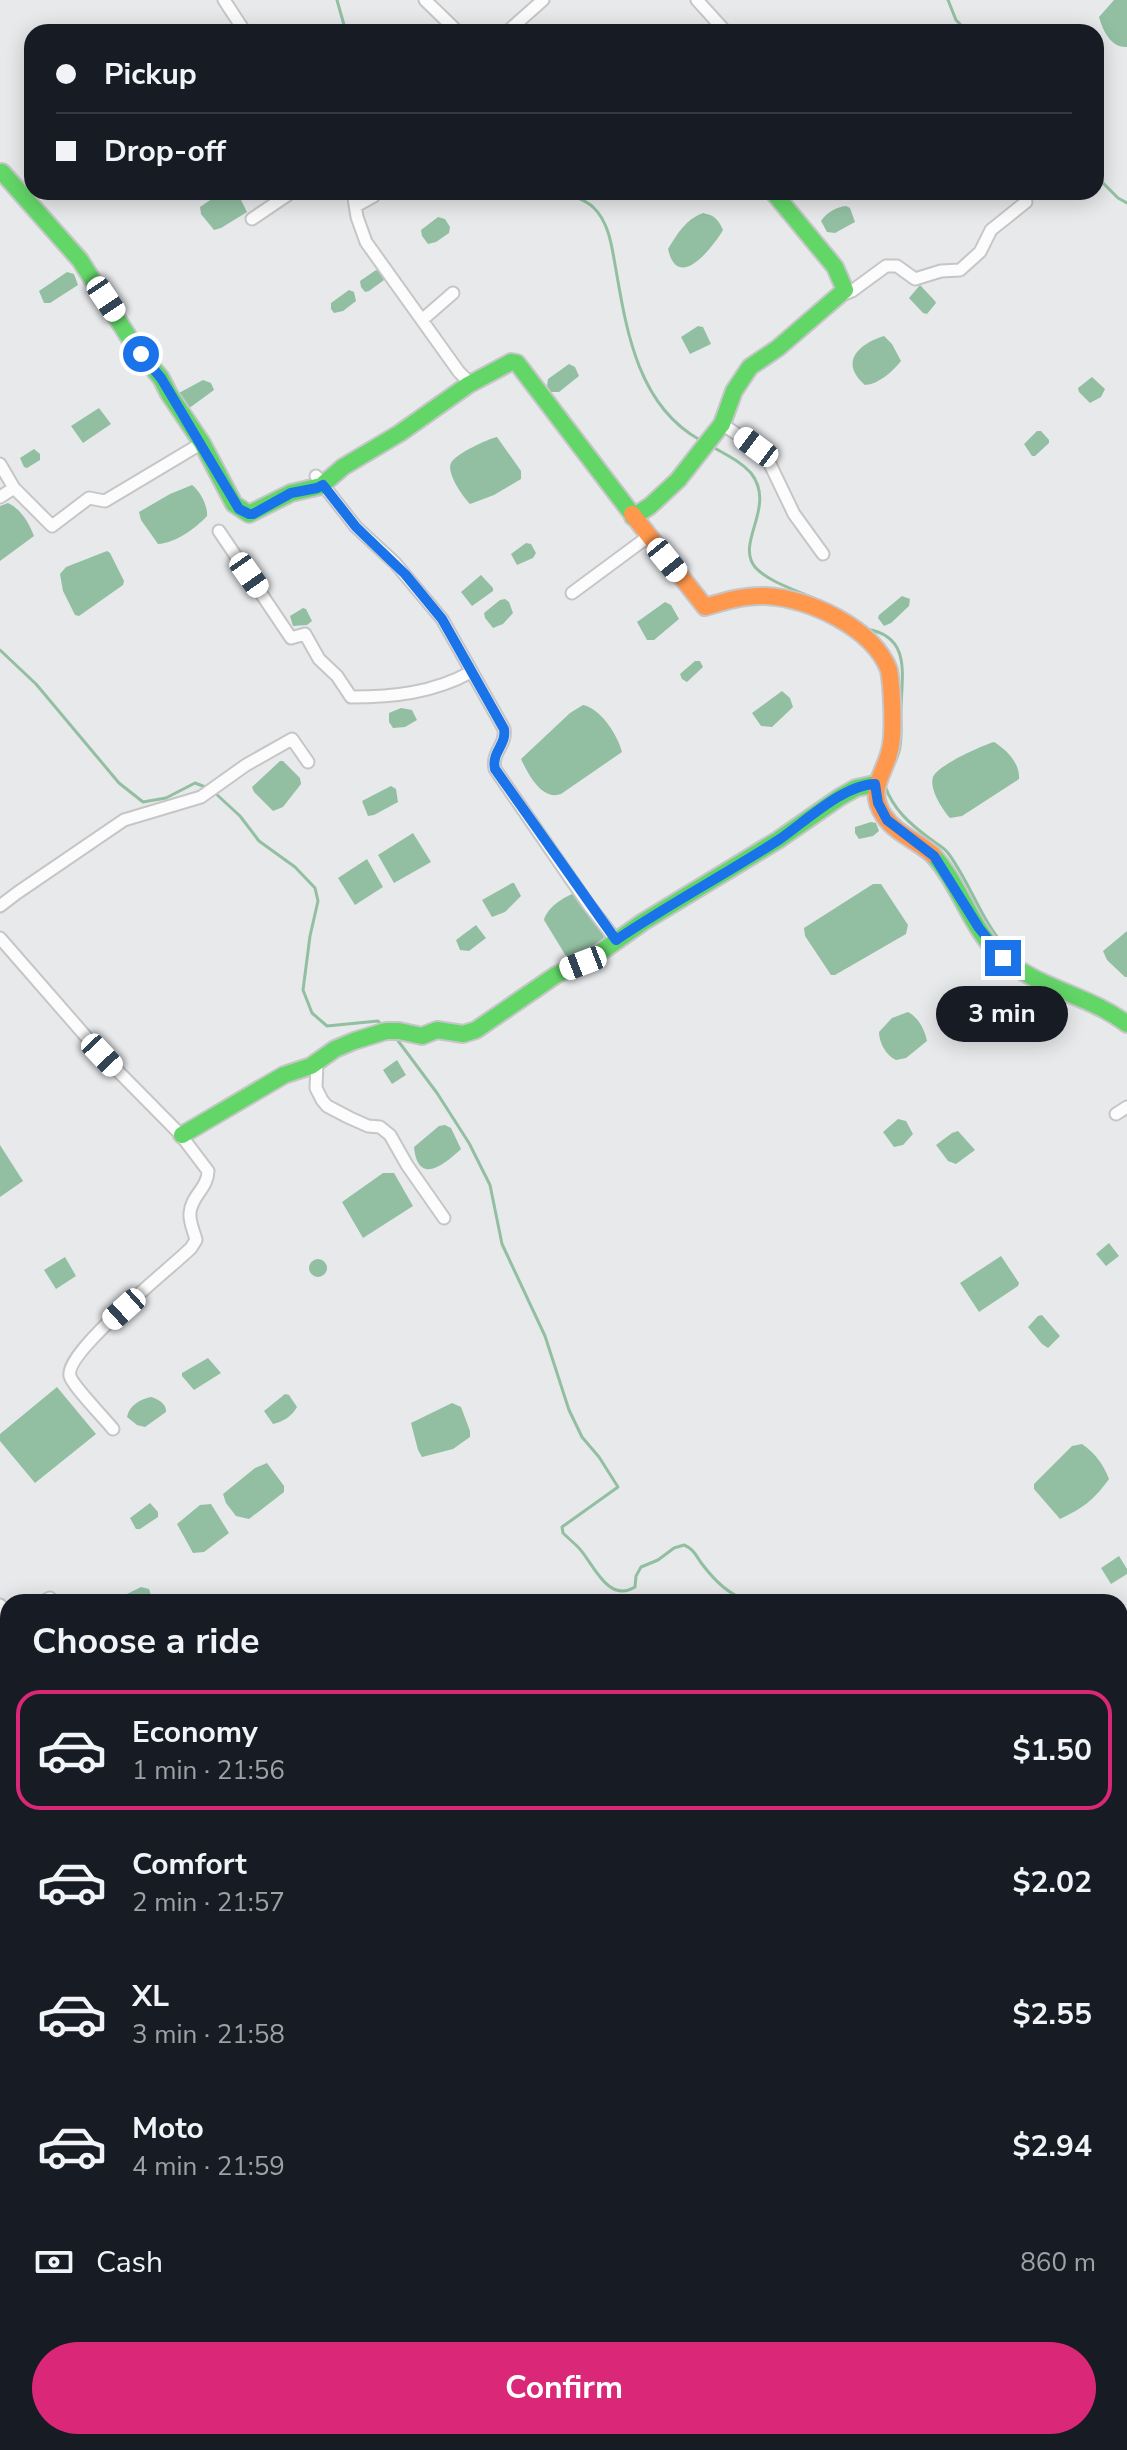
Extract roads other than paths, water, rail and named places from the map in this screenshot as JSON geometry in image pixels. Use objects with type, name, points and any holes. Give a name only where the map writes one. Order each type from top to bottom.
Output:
[{"type":"street","points":[[224,0],[240,24]]},
{"type":"street","points":[[425,0],[450,24]]},
{"type":"street","points":[[516,24],[543,0]]},
{"type":"street","points":[[698,1],[719,24]]},
{"type":"street","points":[[2,172],[24,197]]},
{"type":"street","points":[[27,200],[80,260],[135,347],[161,378],[202,443],[234,504],[249,514],[291,493],[317,488],[319,481],[400,433],[471,384],[511,362],[517,363],[705,607],[734,597],[758,594],[782,596],[836,617],[871,643],[888,669],[892,730],[890,753],[875,784],[878,803],[887,820],[934,856],[979,928],[1003,958],[1033,978],[1105,1010],[1127,1024]]},
{"type":"street","points":[[252,219],[280,200]]},
{"type":"street","points":[[355,200],[366,242],[459,372],[471,384]]},
{"type":"street","points":[[356,206],[365,200]]},
{"type":"street","points":[[778,200],[843,278],[845,290],[841,296]]},
{"type":"street","points":[[633,517],[678,480],[722,424],[734,391],[750,367],[841,296],[886,266],[897,266],[915,279],[941,271],[960,270],[980,252],[991,230],[1026,202]]},
{"type":"street","points":[[422,320],[453,293]]},
{"type":"street","points":[[722,424],[756,447],[769,462],[794,514],[823,554]]},
{"type":"street","points":[[0,464],[14,488],[52,526],[89,498],[105,501],[202,443]]},
{"type":"street","points":[[319,481],[356,527],[395,563],[446,626],[505,733],[505,740],[494,758],[495,769],[616,940]]},
{"type":"street","points":[[0,497],[14,488]]},
{"type":"street","points":[[219,531],[291,638],[305,634],[319,659],[337,676],[351,697],[394,696],[437,688],[471,672]]},
{"type":"street","points":[[572,593],[649,536]]},
{"type":"street","points":[[0,906],[124,820],[201,797],[246,765],[292,739],[308,762]]},
{"type":"street","points":[[182,1135],[284,1075],[317,1062],[335,1049],[386,1031],[422,1036],[437,1030],[463,1034],[476,1030],[556,975],[591,959],[840,797],[856,788],[875,784]]},
{"type":"street","points":[[0,938],[111,1065],[182,1135],[208,1171],[207,1182],[190,1211],[194,1243],[169,1270],[97,1333],[78,1355],[70,1371],[72,1381],[113,1429]]},
{"type":"street","points":[[317,1062],[316,1088],[322,1100],[350,1118],[368,1126],[380,1127],[390,1135],[444,1218]]},
{"type":"street","points":[[1116,1114],[1127,1107]]},
{"type":"waterway","points":[[337,0],[344,24]]},
{"type":"waterway","points":[[948,0],[960,24]]},
{"type":"waterway","points":[[1104,184],[1127,203]]},
{"type":"waterway","points":[[582,200],[599,213],[607,228],[625,319],[639,366],[663,408],[679,426],[700,440]]},
{"type":"waterway","points":[[711,446],[747,469],[758,486],[760,499],[750,547],[750,557],[755,567],[781,585],[836,609]]},
{"type":"waterway","points":[[866,629],[891,639],[901,658],[901,736],[895,762]]},
{"type":"waterway","points":[[0,650],[36,684],[119,783],[143,802],[166,798],[195,783],[208,788]]},
{"type":"waterway","points":[[888,777],[885,786],[897,809],[948,853],[990,927],[1007,949]]},
{"type":"waterway","points":[[214,792],[240,816],[259,841],[295,867],[315,888],[318,901],[303,990],[312,1013],[327,1026],[378,1021],[382,1025]]},
{"type":"waterway","points":[[396,1038],[469,1143],[490,1185],[502,1244],[545,1336],[569,1410],[582,1437],[618,1487],[562,1527],[563,1533],[602,1579],[616,1590],[635,1587],[641,1567],[684,1545],[732,1594]]}]
